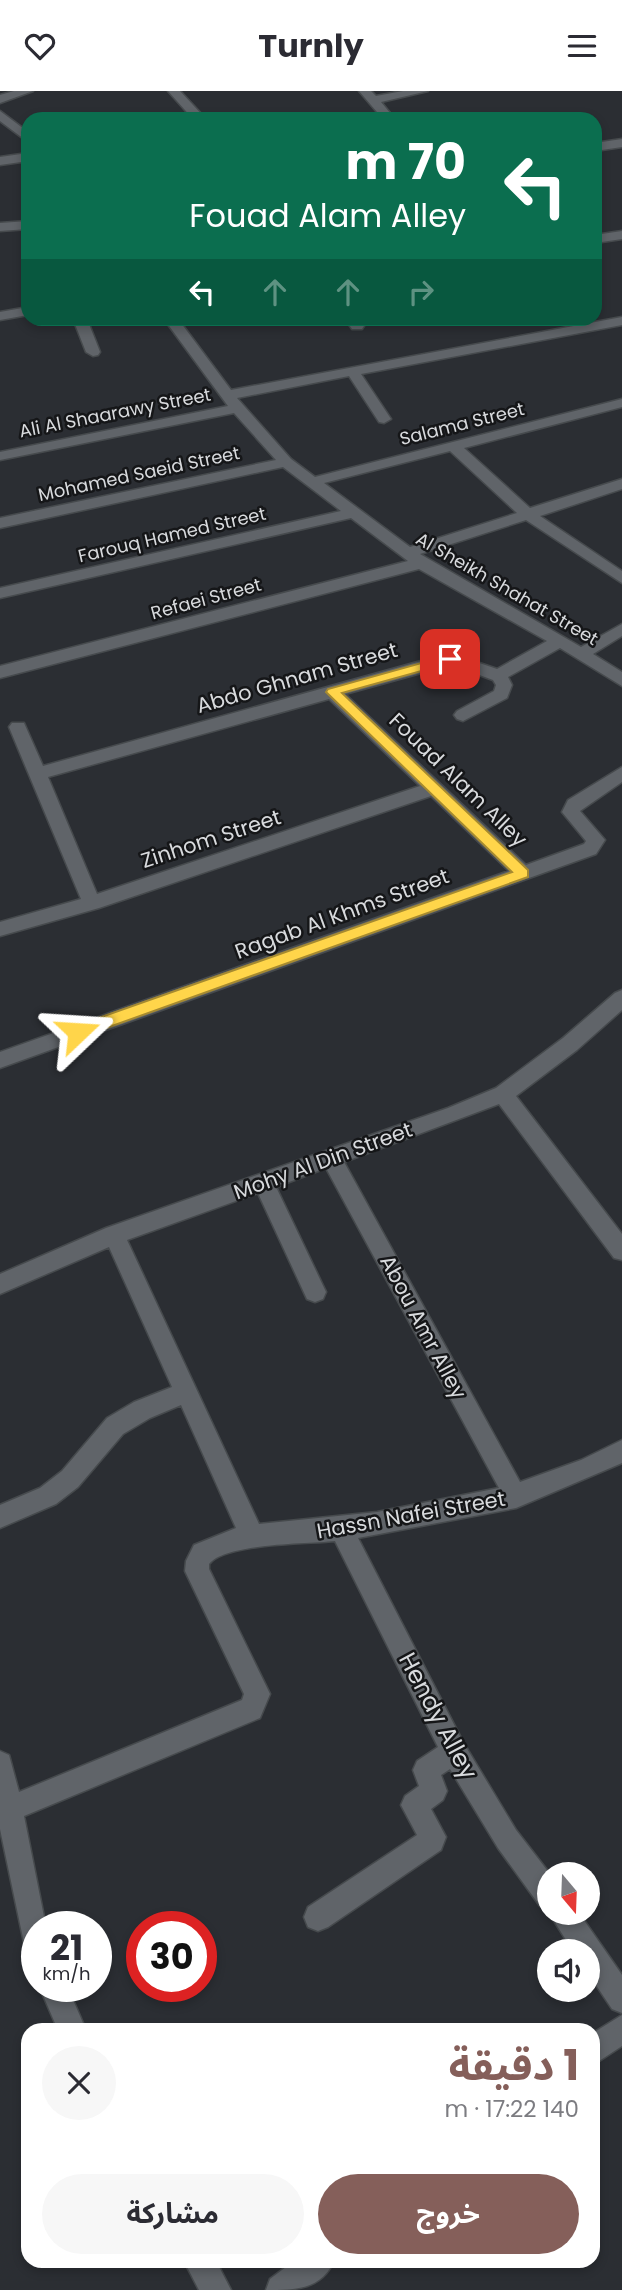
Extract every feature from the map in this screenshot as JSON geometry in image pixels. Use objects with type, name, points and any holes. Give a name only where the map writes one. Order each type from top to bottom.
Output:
[{"type":"street","points":[[0,99],[27,91]]},
{"type":"street","points":[[174,91],[194,112]]},
{"type":"street","points":[[369,95],[422,91]]},
{"type":"street","points":[[369,95],[383,112]]},
{"type":"street","points":[[3,120],[21,133]]},
{"type":"street","points":[[602,146],[622,143]]},
{"type":"street","points":[[0,161],[21,158]]},
{"type":"street","points":[[0,227],[21,226]]},
{"type":"street","points":[[602,238],[622,235]]},
{"type":"street","points":[[0,316],[21,312]]},
{"type":"street","name":"Ali Al Shaarawy Street","points":[[602,325],[622,321]]},
{"type":"street","points":[[83,326],[93,352]]},
{"type":"street","name":"Al Sheikh Shahat Street","points":[[176,326],[232,402],[286,462],[414,558],[560,641],[622,680]]},
{"type":"street","name":"Ali Al Shaarawy Street","points":[[0,456],[353,372],[596,326]]},
{"type":"street","points":[[353,372],[384,419]]},
{"type":"street","name":"Salama Street","points":[[312,482],[622,403]]},
{"type":"street","points":[[453,446],[527,514],[622,578]]},
{"type":"street","name":"Mohamed Saeid Street","points":[[0,523],[286,462]]},
{"type":"street","name":"Refaei Street","points":[[0,672],[414,558],[527,514],[622,484]]},
{"type":"street","name":"Farouq Hamed Street","points":[[0,593],[352,513]]},
{"type":"street","points":[[581,654],[622,629]]},
{"type":"street","points":[[463,715],[501,694],[504,685],[499,675],[560,641]]},
{"type":"street","name":"Abdo Ghnam Street","points":[[37,774],[450,659],[470,663],[489,675],[499,675]]},
{"type":"street","name":"Fouad Alam Alley","points":[[332,692],[523,873]]},
{"type":"street","points":[[18,727],[92,902]]},
{"type":"street","name":"Ragab Al Khms Street","points":[[0,1060],[596,845],[594,836],[571,811],[574,805],[622,773]]},
{"type":"street","name":"Zinhom Street","points":[[0,929],[92,902],[434,789]]},
{"type":"street","name":"Mohy Al Din Street","points":[[0,1284],[114,1235],[503,1094],[570,1044],[622,998]]},
{"type":"street","points":[[503,1094],[622,1251]]},
{"type":"street","name":"Abou Amr Alley","points":[[331,1157],[516,1497]]},
{"type":"street","points":[[263,1181],[315,1292]]},
{"type":"street","points":[[114,1235],[253,1538]]},
{"type":"street","points":[[0,1517],[48,1496],[70,1479],[115,1426],[185,1393]]},
{"type":"street","name":"Hassn Nafei Street","points":[[10,1809],[251,1709],[257,1694],[254,1686],[197,1571],[197,1560],[210,1548],[253,1538],[341,1529],[464,1509],[516,1497],[584,1472],[622,1451]]},
{"type":"street","name":"Hendy Alley","points":[[341,1529],[454,1751],[507,1839],[537,1879]]},
{"type":"street","points":[[318,1917],[432,1841],[433,1837],[414,1805],[434,1791],[426,1770],[454,1751]]},
{"type":"street","points":[[0,1764],[30,1911]]},
{"type":"street","points":[[572,1925],[622,1999]]},
{"type":"street","points":[[60,2002],[69,2023]]},
{"type":"street","points":[[600,2046],[622,2029]]},
{"type":"street","points":[[203,2268],[216,2290]]},
{"type":"street","points":[[281,2290],[309,2268]]},
{"type":"route","points":[[78,1032],[523,873],[332,692],[450,659]]}]
